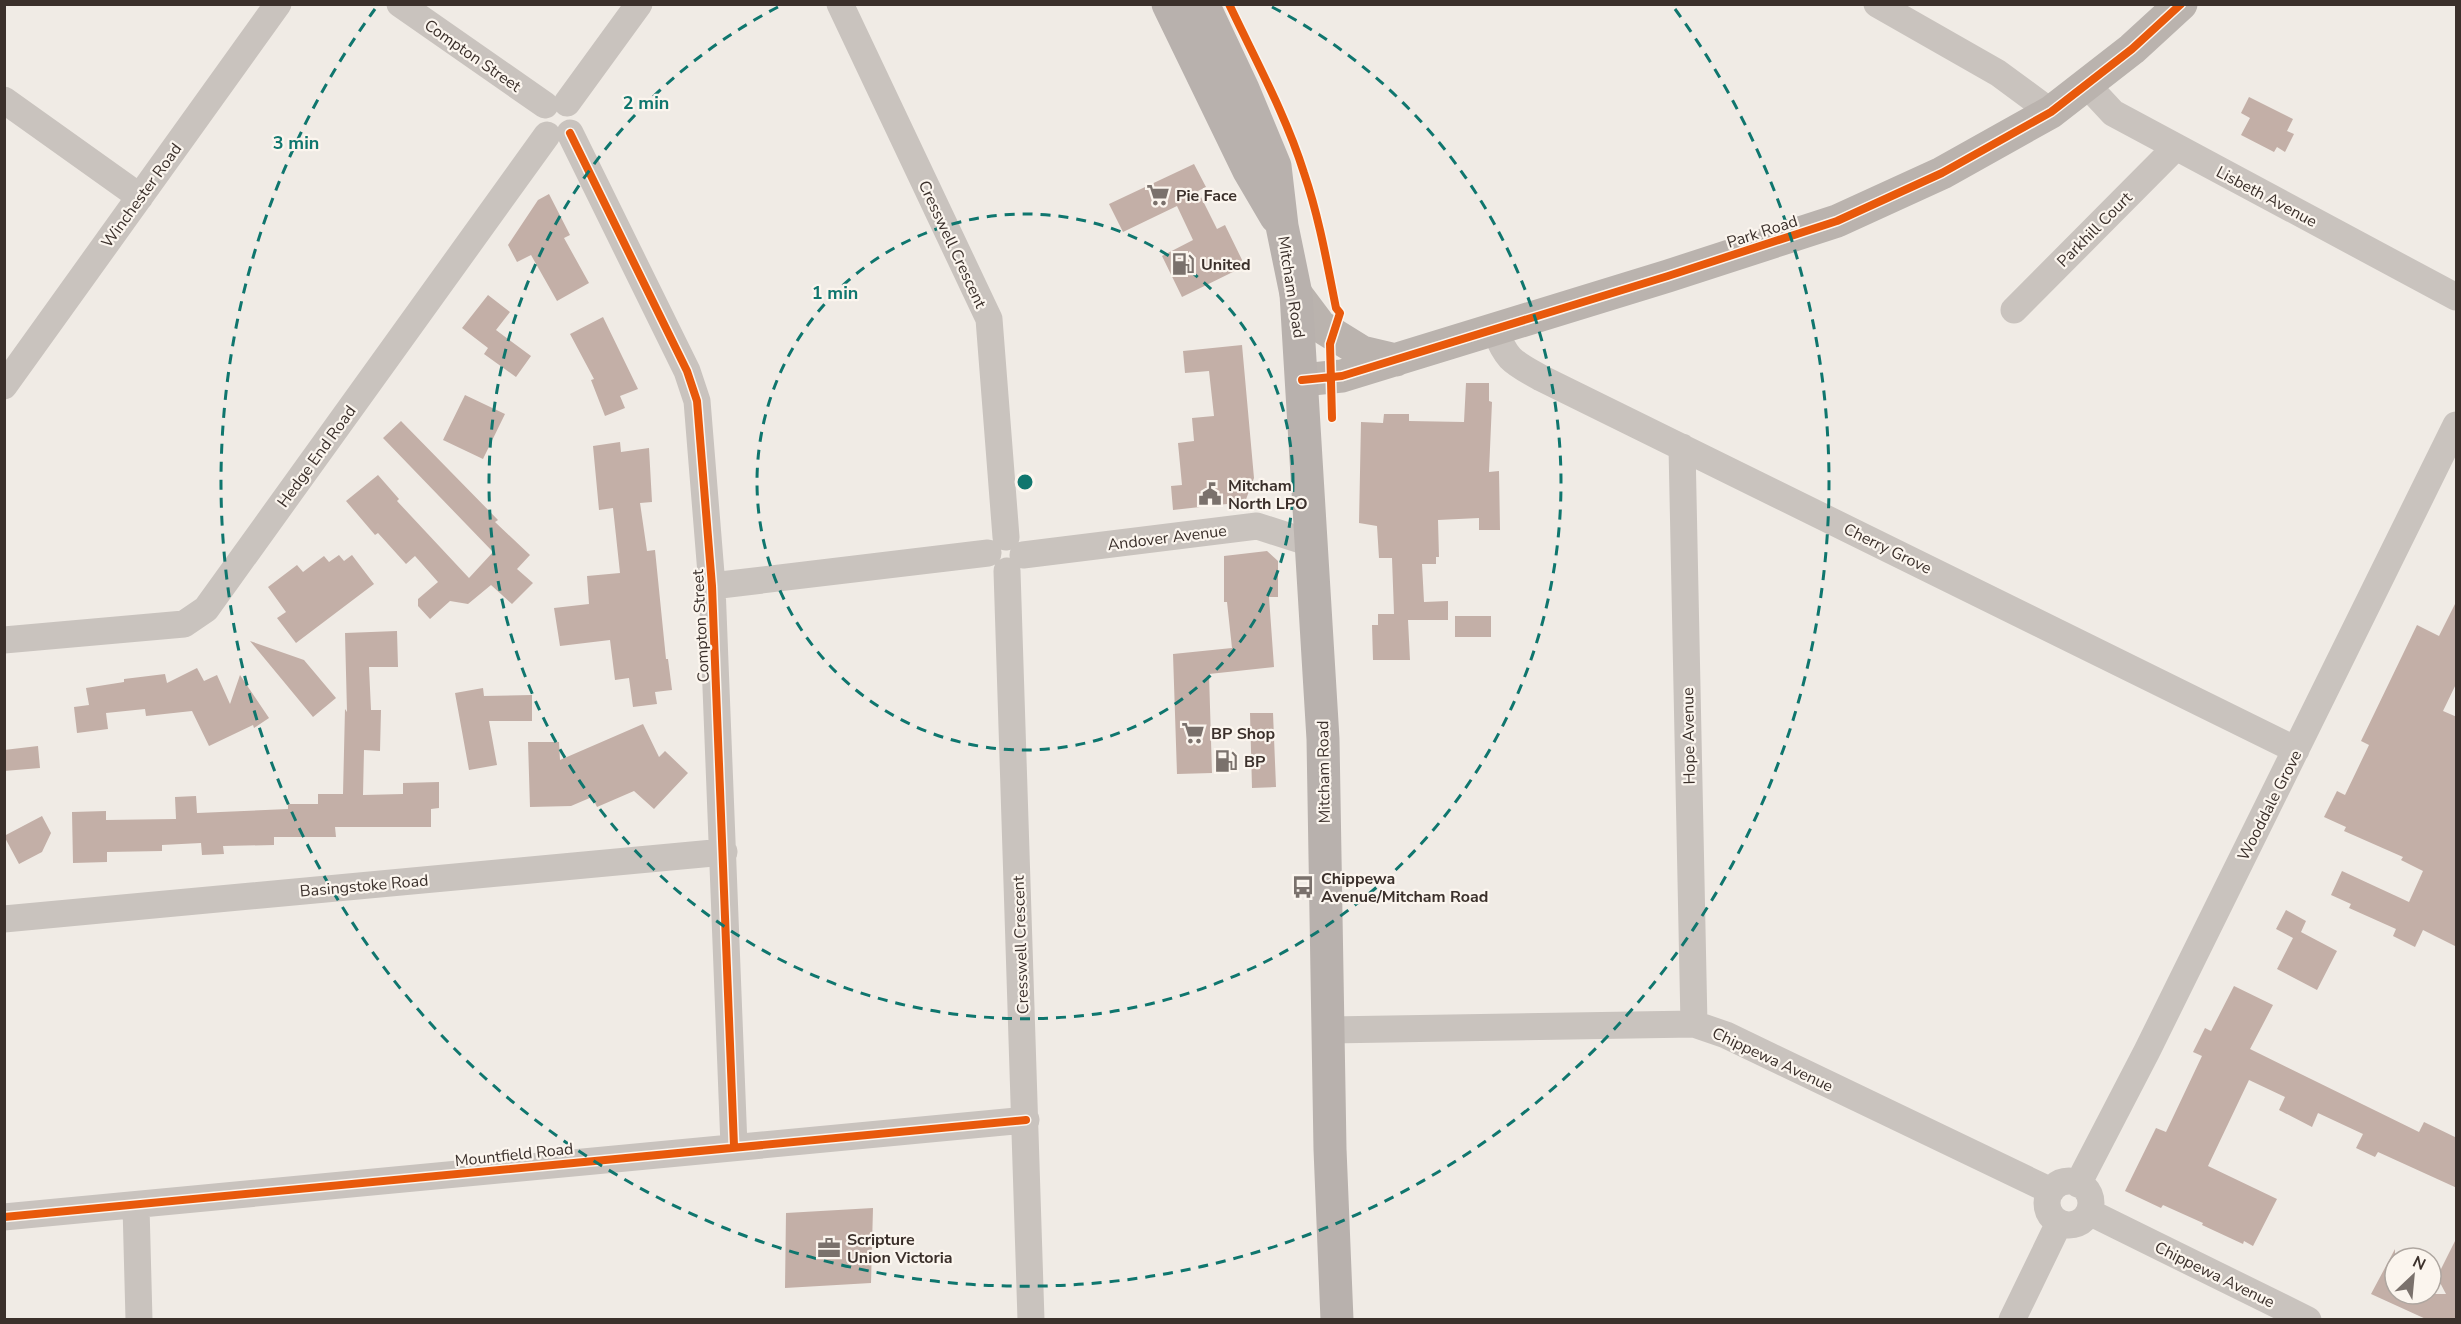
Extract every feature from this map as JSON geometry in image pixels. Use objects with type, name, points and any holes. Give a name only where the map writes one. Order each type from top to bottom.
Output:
[{"type":"main road","name":"Mitcham Road","points":[[1168,4],[1249,171],[1282,226]]},
{"type":"main road","name":"Mitcham Road","points":[[1203,4],[1243,89],[1275,166],[1282,226],[1296,294],[1323,740],[1330,1149],[1337,1320]]},
{"type":"street","name":"Winchester Road","points":[[4,386],[278,4]]},
{"type":"street","name":"Compton Street","points":[[400,4],[556,104]]},
{"type":"street","points":[[558,134],[576,117],[556,104],[639,4]]},
{"type":"street","name":"Cresswell Crescent","points":[[840,4],[989,319],[1006,554],[1031,1320]]},
{"type":"street","points":[[1877,4],[1998,73],[2050,112]]},
{"type":"street","name":"Park Road","points":[[1302,380],[1330,379],[1396,360],[1837,221],[1942,173],[2050,112],[2133,49],[2181,4]]},
{"type":"street","name":"Lisbeth Avenue","points":[[2086,84],[2113,113],[2457,297]]},
{"type":"street","points":[[4,100],[140,197]]},
{"type":"street","name":"Compton Street","points":[[558,134],[687,371],[697,401],[712,586],[734,1146]]},
{"type":"street","name":"Hedge End Road","points":[[4,640],[184,624],[206,609],[558,134]]},
{"type":"street","name":"Parkhill Court","points":[[2014,310],[2175,148]]},
{"type":"street","points":[[1296,294],[1320,326],[1362,352],[1396,360]]},
{"type":"street","name":"Cherry Grove","points":[[1496,330],[1504,353],[1513,362],[2296,750]]},
{"type":"street","name":"Wooddale Grove","points":[[2078,1184],[2457,426]]},
{"type":"street","name":"Hope Avenue","points":[[1682,447],[1694,1024]]},
{"type":"street","name":"Andover Avenue","points":[[712,586],[1257,526],[1310,543]]},
{"type":"street","name":"Basingstoke Road","points":[[4,919],[724,852]]},
{"type":"street","name":"Chippewa Avenue","points":[[1329,1030],[1694,1024],[1726,1035],[2051,1191]]},
{"type":"street","name":"Mountfield Road","points":[[4,1217],[1026,1120]]},
{"type":"street","points":[[2060,1183],[2078,1184],[2090,1199],[2089,1212],[2085,1218],[2073,1225],[2059,1223],[2049,1212],[2048,1198],[2051,1191],[2060,1183]]},
{"type":"street","points":[[136,1206],[139,1320]]},
{"type":"street","name":"Chippewa Avenue","points":[[2089,1212],[2308,1320]]},
{"type":"street","points":[[2012,1320],[2059,1223]]},
{"type":"building","points":[[2249,97],[2293,119],[2287,131],[2294,134],[2285,152],[2277,147],[2274,152],[2241,135],[2250,118],[2241,113]]},
{"type":"building","points":[[1194,164],[1206,187],[1198,191],[1217,229],[1225,225],[1245,266],[1182,297],[1162,256],[1193,240],[1177,206],[1123,232],[1109,204]]},
{"type":"building","points":[[549,194],[570,235],[564,238],[589,283],[557,301],[531,255],[517,262],[508,245],[538,200]]},
{"type":"building","points":[[488,295],[510,312],[496,330],[531,356],[516,377],[484,354],[488,348],[462,328]]},
{"type":"building","points":[[603,317],[638,389],[620,396],[625,408],[605,416],[591,380],[594,379],[570,334]]},
{"type":"building","points":[[1242,345],[1254,478],[1245,502],[1173,510],[1171,486],[1182,485],[1178,443],[1194,441],[1192,418],[1214,416],[1209,371],[1185,373],[1183,351]]},
{"type":"building","points":[[1466,383],[1489,383],[1489,401],[1492,402],[1489,472],[1499,471],[1500,530],[1479,530],[1479,518],[1438,520],[1439,557],[1436,557],[1436,564],[1422,564],[1424,602],[1448,601],[1448,620],[1408,620],[1410,660],[1373,660],[1372,625],[1378,625],[1378,614],[1394,614],[1392,558],[1379,558],[1377,526],[1359,523],[1361,422],[1383,423],[1384,414],[1409,414],[1409,421],[1464,422]]},
{"type":"building","points":[[465,395],[505,414],[483,459],[443,440]]},
{"type":"building","points":[[401,421],[498,520],[495,522],[530,555],[517,569],[533,583],[512,604],[491,585],[468,604],[450,601],[430,619],[418,606],[418,599],[438,582],[415,556],[406,564],[378,533],[375,535],[346,501],[378,475],[399,499],[397,501],[469,578],[493,552],[383,438]]},
{"type":"building","points":[[620,442],[621,452],[649,448],[652,502],[640,503],[647,551],[655,550],[666,659],[668,659],[672,690],[655,692],[657,704],[633,707],[629,678],[615,680],[610,640],[560,646],[554,608],[589,604],[587,576],[620,573],[613,508],[599,510],[593,446]]},
{"type":"building","points":[[1267,551],[1278,561],[1278,597],[1269,597],[1274,667],[1209,674],[1212,773],[1177,774],[1173,654],[1232,648],[1227,602],[1224,602],[1224,556]]},
{"type":"building","points":[[339,555],[344,561],[352,555],[374,584],[296,643],[277,618],[286,612],[268,587],[297,565],[303,572],[324,556],[329,562]]},
{"type":"building","points":[[2457,600],[2457,682],[2443,711],[2457,717],[2457,947],[2423,930],[2415,947],[2393,936],[2396,929],[2349,908],[2351,904],[2331,895],[2342,871],[2409,902],[2423,871],[2401,860],[2403,857],[2344,831],[2346,827],[2324,817],[2337,791],[2345,795],[2369,745],[2361,741],[2417,625],[2439,636]]},
{"type":"building","points":[[1455,616],[1491,616],[1491,637],[1455,637]]},
{"type":"building","points":[[397,631],[398,667],[369,667],[371,710],[381,710],[380,751],[364,750],[363,795],[403,794],[403,783],[439,782],[439,808],[431,809],[431,827],[335,827],[336,837],[274,837],[274,845],[223,846],[224,854],[202,855],[201,843],[162,845],[162,851],[107,852],[107,862],[73,863],[72,812],[106,811],[106,820],[176,819],[175,797],[196,796],[197,813],[288,809],[288,804],[318,804],[318,794],[343,794],[345,709],[347,712],[345,633]]},
{"type":"building","points":[[250,641],[304,660],[336,698],[313,717]]},
{"type":"building","points":[[197,668],[204,681],[217,675],[230,704],[240,675],[269,718],[254,728],[253,725],[209,746],[192,711],[146,716],[145,709],[106,713],[108,729],[77,733],[74,707],[89,705],[86,688],[124,682],[124,679],[165,674],[167,683]]},
{"type":"building","points":[[483,688],[484,696],[532,695],[532,721],[489,721],[497,765],[469,770],[455,693]]},
{"type":"building","points":[[1250,713],[1273,713],[1276,787],[1252,788]]},
{"type":"building","points":[[643,724],[659,757],[665,751],[688,773],[654,809],[634,791],[597,807],[592,797],[571,806],[530,807],[528,742],[559,742],[560,760]]},
{"type":"building","points":[[38,746],[40,768],[4,771],[4,750]]},
{"type":"building","points":[[42,816],[51,833],[42,852],[19,864],[4,836]]},
{"type":"building","points":[[2286,910],[2306,921],[2301,932],[2337,951],[2317,990],[2277,969],[2293,938],[2276,929]]},
{"type":"building","points":[[2234,986],[2273,1005],[2250,1049],[2419,1132],[2424,1122],[2457,1138],[2457,1188],[2378,1152],[2375,1157],[2356,1148],[2363,1134],[2318,1113],[2312,1127],[2279,1110],[2285,1097],[2249,1080],[2208,1166],[2277,1199],[2253,1246],[2244,1241],[2243,1244],[2163,1205],[2161,1208],[2125,1191],[2156,1128],[2166,1132],[2202,1056],[2193,1052],[2205,1028],[2211,1031]]},
{"type":"building","name":"Scripture Union Victoria","points":[[873,1208],[871,1283],[785,1288],[786,1213]]},
{"type":"building","points":[[2457,1237],[2457,1320],[2428,1320],[2397,1306],[2443,1306],[2443,1294],[2446,1294],[2443,1288],[2443,1265]]},
{"type":"building","points":[[2383,1272],[2383,1299],[2371,1294]]},
{"type":"cycle path","points":[[1229,4],[1270,87],[1297,151],[1318,223],[1336,308],[1340,313],[1330,344],[1332,418]]},
{"type":"cycle path","points":[[1302,380],[1342,376],[1668,276],[1837,221],[1942,173],[2051,112],[2132,49],[2181,4]]},
{"type":"cycle path","points":[[570,133],[687,371],[697,401],[712,586],[734,1146]]},
{"type":"cycle path","points":[[4,1217],[1026,1120]]},
{"type":"place","name":"Pie Face","points":[[1158,195]]},
{"type":"place","name":"United","points":[[1183,264]]},
{"type":"place","name":"Mitcham North LPO","points":[[1210,494]]},
{"type":"place","name":"BP Shop","points":[[1193,733]]},
{"type":"place","name":"BP","points":[[1226,761]]},
{"type":"place","name":"Chippewa Avenue/Mitcham Road","points":[[1303,887]]},
{"type":"place","name":"Scripture Union Victoria","points":[[829,1248]]}]
